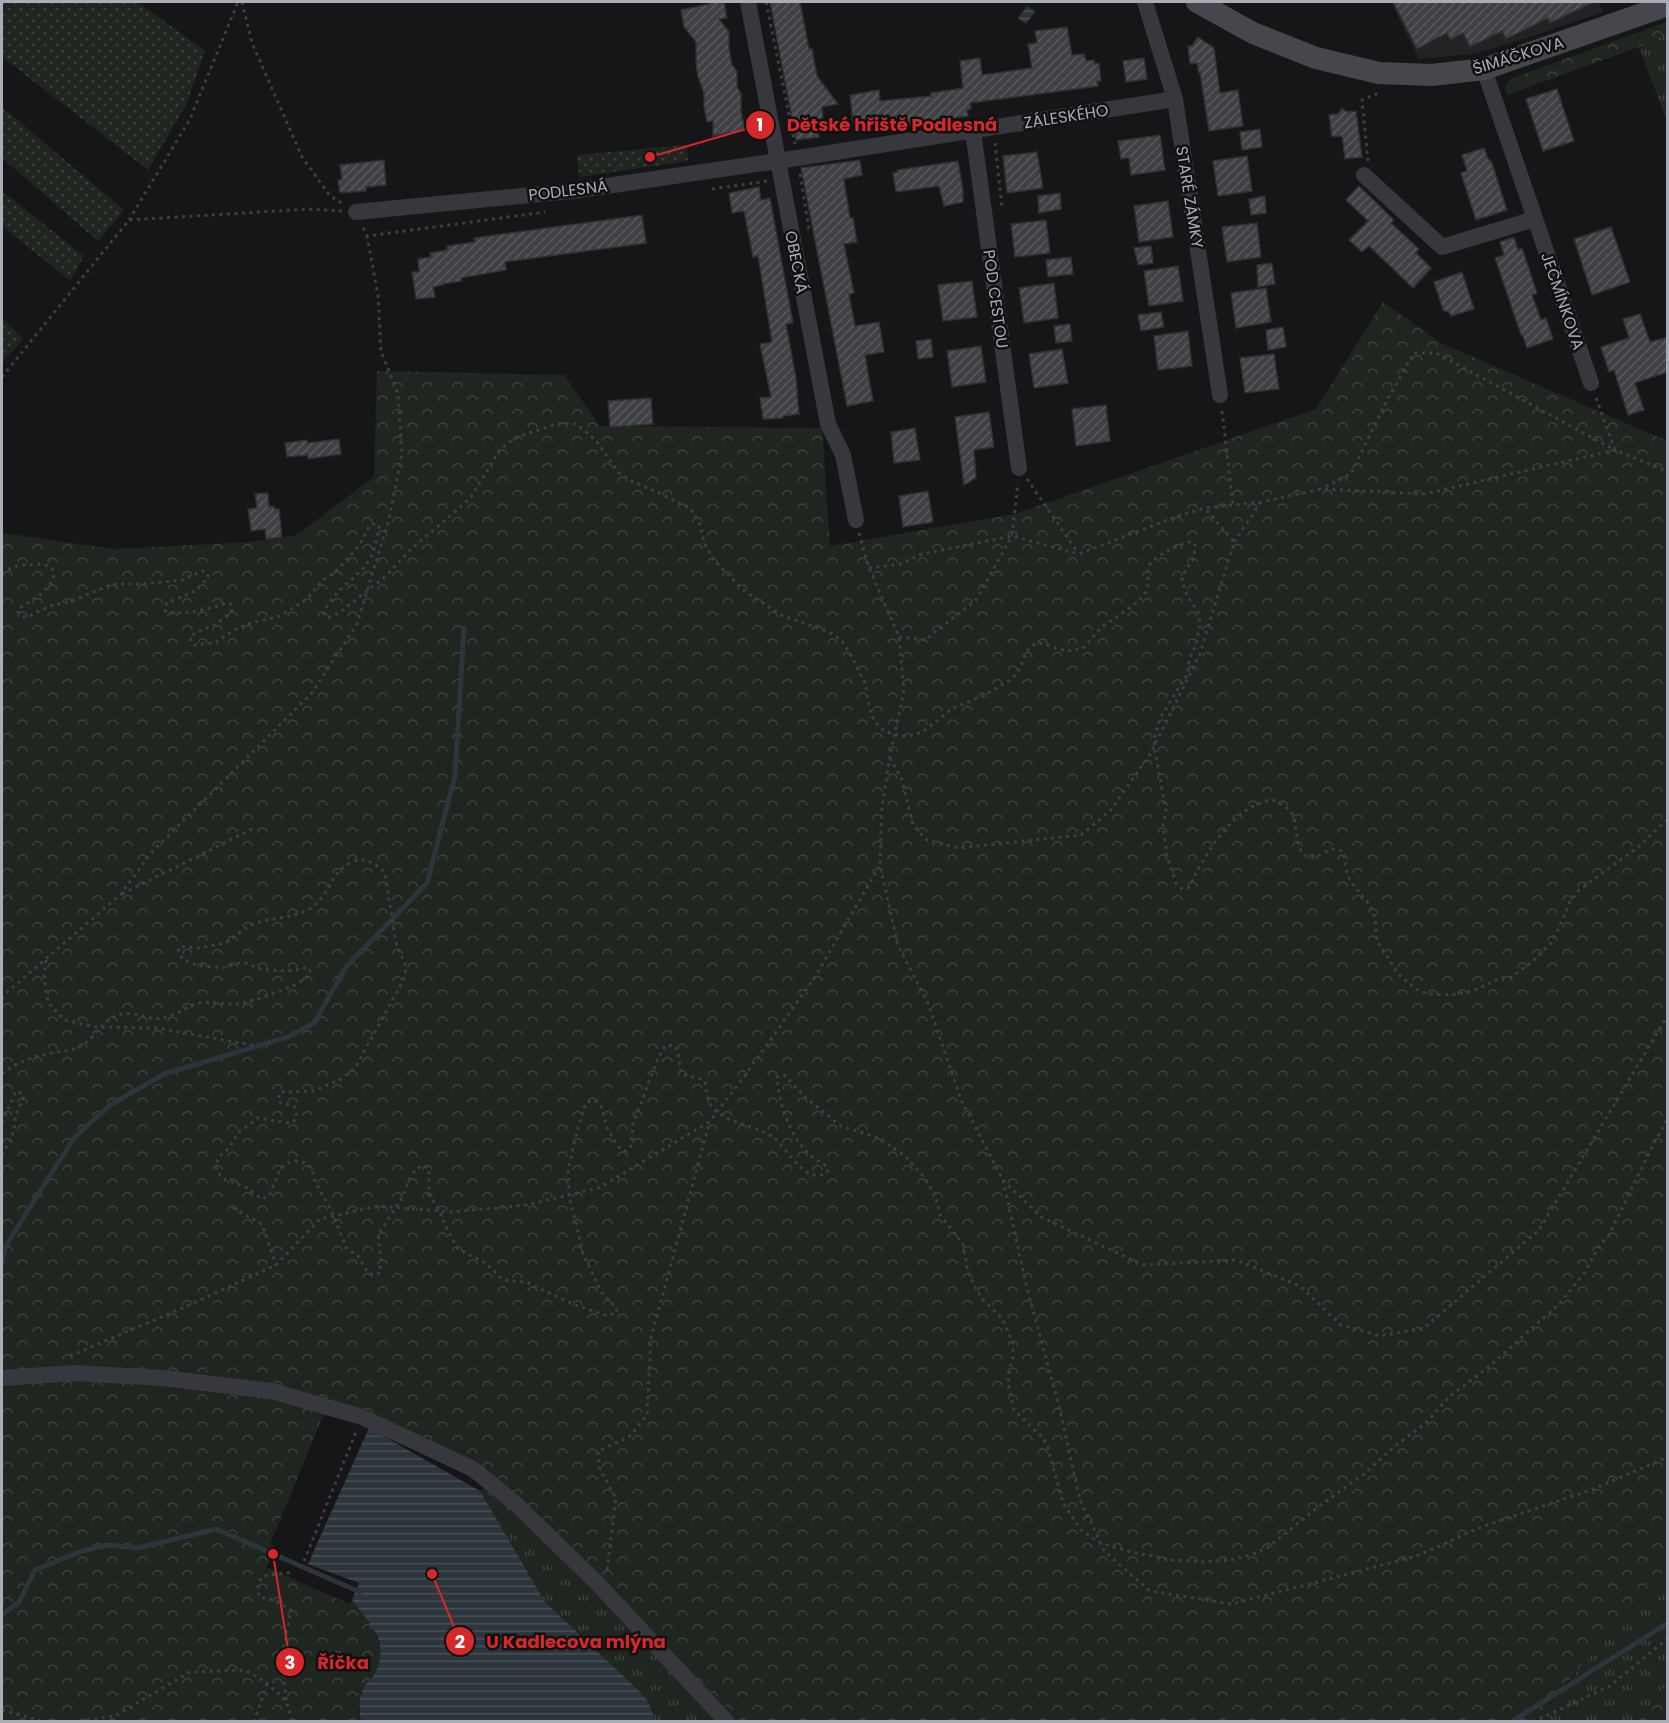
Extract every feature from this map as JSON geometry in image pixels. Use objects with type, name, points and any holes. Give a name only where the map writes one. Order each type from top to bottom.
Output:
[{"type":"street","name":"OBECKÁ","points":[[748,2],[828,424],[843,454],[856,520]]},
{"type":"street","name":"STARÉ ZÁMKY","points":[[1145,2],[1175,99],[1220,396]]},
{"type":"street","name":"ŠIMÁČKOVA","points":[[1197,2],[1253,33],[1316,58],[1379,73],[1432,75],[1484,69],[1668,5]]},
{"type":"street","name":"JEČMÍNKOVA","points":[[1484,69],[1591,383]]},
{"type":"street","name":"ZÁLESKÉHO","points":[[778,161],[1175,99]]},
{"type":"street","name":"POD CESTOU","points":[[973,131],[1019,468]]},
{"type":"street","name":"PODLESNÁ","points":[[356,212],[572,191],[778,161]]},
{"type":"street","points":[[1364,175],[1442,247],[1535,219]]},
{"type":"street","points":[[2,1378],[75,1373],[163,1378],[272,1391],[362,1417],[473,1469],[515,1503],[598,1584],[727,1722]]},
{"type":"path","points":[[240,2],[252,43],[302,157],[330,196],[356,212]]},
{"type":"path","points":[[2,377],[129,220],[190,118],[240,2]]},
{"type":"path","points":[[766,2],[798,158]]},
{"type":"path","points":[[1364,175],[1369,170],[1362,100],[1382,92]]},
{"type":"path","points":[[129,220],[309,209],[356,212]]},
{"type":"path","points":[[2,999],[120,895],[152,852],[311,694],[357,624],[389,519],[402,454],[398,394],[381,351],[378,295],[367,236]]},
{"type":"path","points":[[869,568],[900,564],[922,554],[1011,536],[1079,554],[1205,508],[1261,502],[1321,489],[1351,474],[1385,404],[1414,353],[1436,353],[1615,450],[1668,472]]},
{"type":"path","points":[[1591,383],[1615,450]]},
{"type":"path","points":[[1220,396],[1233,505]]},
{"type":"path","points":[[2,574],[13,567],[38,563],[52,567],[54,577],[47,588],[20,608],[18,612],[22,617],[27,617],[50,606],[72,601],[113,584],[182,580],[202,571],[206,572],[208,578],[195,591],[167,603],[164,607],[166,612],[176,613],[228,603],[232,605],[232,610],[217,624],[196,632],[190,637],[194,645],[203,645],[215,643],[248,624],[280,616],[307,599],[322,580],[334,573],[351,555],[369,527],[378,524],[379,530],[369,560],[326,608],[324,614],[331,617],[386,576],[411,549],[471,497],[500,451],[509,442],[557,424],[575,424],[597,442],[618,472],[631,482],[690,508],[699,522],[704,542],[713,559],[742,590],[783,616],[829,632],[842,641],[864,683],[874,720],[880,728],[894,735],[914,735],[924,731],[953,708],[983,696],[1012,679],[1032,645],[1040,643],[1066,651],[1082,649],[1101,629],[1145,594],[1150,564],[1190,541],[1195,545],[1196,552],[1182,579],[1187,597],[1199,613],[1200,626],[1195,647],[1189,659],[1188,673],[1160,718],[1154,746],[1166,811],[1163,826],[1167,856],[1176,884],[1182,889],[1188,888],[1225,828],[1239,816],[1254,806],[1275,800],[1293,815],[1301,851],[1308,857],[1314,857],[1332,849],[1342,852],[1351,882],[1370,905],[1375,918],[1377,941],[1384,953],[1399,975],[1416,989],[1428,994],[1459,994],[1478,989],[1500,978],[1512,977],[1550,944],[1570,902],[1579,890],[1636,849],[1668,819]]},
{"type":"path","points":[[1321,489],[1425,494],[1615,450]]},
{"type":"path","points":[[899,637],[925,640],[976,600],[1011,536],[1019,468]]},
{"type":"path","points":[[1019,468],[1079,554]]},
{"type":"path","points":[[890,756],[902,780],[913,825],[927,840],[959,848],[1082,835],[1110,811],[1149,756],[1200,654],[1234,542],[1261,502]]},
{"type":"path","points":[[1205,508],[1234,542]]},
{"type":"path","points":[[856,520],[869,568],[899,637],[904,690],[882,807],[880,865],[898,946],[928,1003],[961,1100],[1003,1180],[1027,1288],[1059,1406],[1080,1500],[1105,1552],[1150,1591],[1232,1604],[1417,1556],[1481,1527],[1591,1491],[1668,1457]]},
{"type":"path","points":[[120,895],[254,828]]},
{"type":"path","points":[[2,1074],[29,1058],[73,1050],[82,1046],[99,1027],[121,1014],[130,1013],[161,1018],[196,1005],[248,1002],[305,980],[310,970],[308,967],[289,971],[262,969],[242,962],[227,967],[206,966],[184,960],[177,950],[182,946],[197,948],[223,944],[252,925],[300,913],[316,905],[326,892],[333,877],[351,862],[370,861],[385,873],[396,943],[407,970],[403,981],[355,1068],[341,1079],[314,1091],[279,1092],[278,1101],[295,1107],[297,1117],[289,1123],[258,1119],[239,1132],[216,1164],[217,1171],[223,1179],[244,1186],[262,1199],[269,1196],[280,1169],[287,1163],[295,1161],[306,1163],[312,1170],[318,1189],[334,1216],[346,1248],[358,1256],[368,1273],[375,1275],[380,1273],[381,1266],[378,1235],[403,1196],[410,1178],[416,1170],[425,1166],[429,1170],[429,1195],[440,1211],[458,1249],[487,1264],[502,1279],[526,1282],[608,1316],[617,1312],[616,1308],[602,1293],[583,1254],[568,1195],[568,1170],[586,1103],[592,1100],[598,1102],[602,1108],[607,1128],[620,1149],[626,1151],[632,1146],[633,1124],[658,1058],[666,1045],[675,1046],[681,1073],[686,1077],[701,1077],[705,1082],[708,1101],[717,1111],[774,1138],[804,1170],[816,1176],[823,1176],[828,1172],[828,1168],[810,1155],[802,1145],[789,1125],[783,1110],[777,1077],[784,1075],[828,1118],[841,1126],[879,1138],[905,1156],[935,1194],[940,1215],[963,1244],[968,1272],[974,1285],[983,1300],[1002,1318],[1007,1327],[1013,1344],[1008,1383],[1014,1410],[1043,1438],[1048,1448],[1063,1503],[1081,1530],[1100,1543],[1131,1552],[1172,1560],[1203,1562],[1230,1560],[1267,1548],[1426,1423],[1449,1397],[1491,1365],[1559,1304],[1585,1272],[1598,1248],[1609,1235],[1668,1118]]},
{"type":"path","points":[[598,1584],[606,1572],[616,1498],[600,1470],[598,1451],[629,1437],[647,1415],[651,1338],[709,1122],[815,977],[880,865]]},
{"type":"path","points":[[46,959],[44,979],[48,1002],[64,1020],[99,1027],[157,1028],[258,1046]]},
{"type":"path","points":[[1003,1180],[1041,1217],[1143,1264],[1236,1260],[1300,1286],[1341,1325],[1380,1336],[1424,1328],[1539,1230],[1668,1015]]},
{"type":"path","points":[[2,1123],[15,1093],[21,1092],[24,1096],[15,1117],[14,1130],[2,1154]]},
{"type":"path","points":[[69,1357],[276,1265],[320,1219],[378,1206],[451,1212],[526,1205],[599,1188],[709,1122]]},
{"type":"path","points":[[233,1208],[262,1224],[276,1265]]},
{"type":"path","points":[[304,1561],[362,1417]]},
{"type":"path","points":[[293,1722],[286,1701],[282,1657],[291,1610],[274,1600],[259,1597],[258,1584],[263,1576],[294,1572]]},
{"type":"path","points":[[1533,1722],[1610,1686],[1668,1638]]},
{"type":"path","points":[[72,1722],[115,1716],[190,1672],[245,1670],[267,1683],[286,1701]]},
{"type":"path","points":[[254,1722],[267,1683]]},
{"type":"path","points":[[2,1710],[46,1722]]},
{"type":"shaded area","points":[[1391,2],[1599,2],[1603,12],[1475,54],[1419,59]]},
{"type":"shaded area","points":[[1027,6],[1035,12],[1026,24],[1018,18]]},
{"type":"shaded area","points":[[369,1428],[480,1491],[545,1602],[638,1690],[647,1700],[656,1721],[361,1721],[360,1698],[365,1685],[374,1675],[379,1664],[380,1652],[377,1635],[352,1600],[359,1583],[308,1564]]},
{"type":"green space","points":[[2,2],[138,2],[205,51],[186,105],[148,170],[2,57]]},
{"type":"green space","points":[[1667,22],[1666,119],[1639,47],[1662,35],[1658,25]]},
{"type":"green space","points":[[1658,25],[1662,35],[1639,47],[1526,88],[1521,75]]},
{"type":"green space","points":[[1521,75],[1526,88],[1507,95],[1505,88],[1508,83]]},
{"type":"green space","points":[[2,107],[124,210],[98,241],[2,158]]},
{"type":"green space","points":[[686,145],[688,161],[579,177],[577,155]]},
{"type":"green space","points":[[2,191],[84,256],[70,281],[2,226]]},
{"type":"green space","points":[[1383,302],[1441,343],[1667,441],[1667,1568],[1534,1721],[733,1721],[520,1498],[330,1399],[270,1544],[275,1548],[264,1573],[268,1568],[350,1604],[352,1600],[375,1631],[381,1654],[380,1664],[376,1673],[365,1685],[358,1710],[361,1721],[2,1722],[2,533],[113,549],[251,542],[297,535],[374,477],[377,371],[564,375],[600,426],[822,428],[830,546],[1015,514],[1316,409]]},
{"type":"green space","points":[[2,318],[23,339],[2,363]]},
{"type":"green space","points":[[487,1486],[514,1509],[721,1721],[656,1721],[647,1700],[638,1690],[545,1602],[480,1491]]},
{"type":"green space","points":[[1667,1568],[1667,1685],[1637,1721],[1534,1722]]},
{"type":"green space","points":[[1667,1685],[1667,1721],[1637,1721]]},
{"type":"building","points":[[709,2],[724,2],[727,18],[719,19],[729,32],[729,48],[732,65],[737,71],[737,86],[741,94],[741,112],[745,130],[713,136],[713,121],[707,122],[704,93],[698,77],[696,42],[684,27],[681,10],[709,4]]},
{"type":"building","points":[[770,2],[800,2],[817,76],[838,104],[822,107],[824,129],[818,130],[819,137],[796,140]]},
{"type":"building","points":[[1393,2],[1594,2],[1550,23],[1548,18],[1506,39],[1502,31],[1470,47],[1463,33],[1450,40],[1447,33],[1417,49]]},
{"type":"building","points":[[1067,27],[1072,55],[1084,54],[1086,61],[1094,60],[1095,64],[1099,63],[1101,81],[1097,81],[1098,86],[970,103],[971,109],[967,110],[968,116],[854,132],[850,95],[879,90],[880,101],[931,96],[931,93],[963,88],[960,61],[980,58],[982,75],[1032,68],[1028,44],[1037,43],[1035,31]]},
{"type":"building","points":[[1198,37],[1214,48],[1220,93],[1238,90],[1243,126],[1209,131],[1200,73],[1197,63],[1190,64],[1188,46],[1192,46]]},
{"type":"building","points":[[1144,58],[1147,79],[1126,82],[1123,61]]},
{"type":"building","points":[[1557,89],[1574,141],[1543,151],[1526,99]]},
{"type":"building","points":[[1342,108],[1347,112],[1356,111],[1362,157],[1345,159],[1342,136],[1332,137],[1329,115],[1338,114]]},
{"type":"building","points":[[1260,129],[1262,147],[1242,150],[1240,132]]},
{"type":"building","points":[[1160,135],[1165,170],[1131,175],[1129,158],[1121,159],[1118,141]]},
{"type":"building","points":[[1484,148],[1492,163],[1507,210],[1476,220],[1461,173],[1467,171],[1462,155]]},
{"type":"building","points":[[1037,152],[1043,188],[1007,193],[1003,156]]},
{"type":"building","points":[[1247,156],[1252,191],[1218,196],[1213,161]]},
{"type":"building","points":[[384,160],[386,185],[366,187],[366,191],[340,193],[338,180],[342,180],[340,165]]},
{"type":"building","points":[[860,160],[862,175],[844,179],[850,218],[853,218],[857,242],[844,244],[854,293],[849,294],[855,326],[879,322],[884,352],[865,355],[873,401],[847,406],[801,168]]},
{"type":"building","points":[[958,161],[963,202],[944,206],[939,186],[896,192],[893,173],[898,172],[897,170]]},
{"type":"building","points":[[1359,186],[1394,220],[1391,223],[1419,249],[1416,253],[1431,268],[1413,288],[1369,246],[1362,252],[1349,240],[1368,221],[1346,200]]},
{"type":"building","points":[[759,187],[761,200],[770,198],[793,323],[786,324],[796,378],[799,414],[783,416],[783,418],[763,419],[760,398],[771,397],[760,344],[772,342],[758,256],[753,257],[744,211],[732,213],[729,193]]},
{"type":"building","points":[[1060,193],[1061,209],[1039,213],[1038,196]]},
{"type":"building","points":[[1265,196],[1266,213],[1251,215],[1249,199]]},
{"type":"building","points":[[1168,201],[1173,237],[1139,242],[1134,206]]},
{"type":"building","points":[[642,215],[646,243],[505,262],[506,270],[461,278],[462,281],[433,287],[435,297],[416,299],[412,272],[419,272],[418,259],[431,257],[430,253],[447,250],[447,246],[475,242],[474,238]]},
{"type":"building","points":[[1046,220],[1050,253],[1015,257],[1011,224]]},
{"type":"building","points":[[1257,223],[1261,257],[1227,262],[1222,227]]},
{"type":"building","points":[[1611,227],[1630,282],[1592,295],[1574,239]]},
{"type":"building","points":[[1514,237],[1518,250],[1522,248],[1537,293],[1532,295],[1541,320],[1546,318],[1553,339],[1527,348],[1495,258],[1504,255],[1500,242]]},
{"type":"building","points":[[1151,246],[1153,263],[1138,265],[1134,248]]},
{"type":"building","points":[[1071,257],[1073,274],[1048,277],[1046,260]]},
{"type":"building","points":[[1272,263],[1275,284],[1258,287],[1257,265]]},
{"type":"building","points":[[1178,266],[1183,301],[1149,306],[1144,271]]},
{"type":"building","points":[[1462,272],[1474,309],[1451,316],[1443,310],[1434,282]]},
{"type":"building","points":[[972,281],[977,317],[943,321],[938,285]]},
{"type":"building","points":[[1054,283],[1058,318],[1024,323],[1019,288]]},
{"type":"building","points":[[1266,288],[1271,322],[1236,328],[1231,293]]},
{"type":"building","points":[[1161,312],[1164,327],[1141,331],[1138,315]]},
{"type":"building","points":[[1640,314],[1650,342],[1668,337],[1668,372],[1635,383],[1644,410],[1628,415],[1614,370],[1609,372],[1601,347],[1629,338],[1623,319]]},
{"type":"building","points":[[1070,324],[1072,341],[1056,343],[1054,326]]},
{"type":"building","points":[[1283,327],[1286,347],[1268,350],[1266,330]]},
{"type":"building","points":[[1188,331],[1192,366],[1158,370],[1154,336]]},
{"type":"building","points":[[931,339],[933,357],[918,359],[916,341]]},
{"type":"building","points":[[981,346],[986,382],[952,387],[947,351]]},
{"type":"building","points":[[1062,349],[1068,383],[1034,388],[1029,354]]},
{"type":"building","points":[[1274,354],[1279,389],[1245,393],[1240,358]]},
{"type":"building","points":[[651,398],[653,424],[610,427],[608,401]]},
{"type":"building","points":[[1106,405],[1110,441],[1076,446],[1072,409]]},
{"type":"building","points":[[989,412],[994,447],[974,450],[976,478],[964,485],[955,417]]},
{"type":"building","points":[[915,428],[920,460],[894,463],[891,432]]},
{"type":"building","points":[[339,439],[341,454],[308,459],[308,455],[287,457],[285,443]]},
{"type":"building","points":[[928,491],[933,522],[903,527],[899,496]]},
{"type":"building","points":[[268,493],[269,507],[274,506],[275,509],[279,509],[282,537],[266,539],[265,529],[251,531],[248,509],[257,508],[255,494]]},
{"type":"waterway","points":[[2,1263],[6,1245],[74,1138],[110,1105],[164,1074],[288,1037],[314,1023],[346,967],[427,883],[455,776],[464,628]]},
{"type":"waterway","points":[[2,1615],[19,1602],[35,1570],[82,1551],[107,1545],[138,1548],[216,1529],[360,1592]]},
{"type":"waterway","points":[[1511,1722],[1668,1623]]},
{"type":"place","name":"Dětské hřiště Podlesná","points":[[650,157]]},
{"type":"place","name":"Říčka","points":[[273,1554]]},
{"type":"place","name":"U Kadlecova mlýna","points":[[432,1574]]}]
